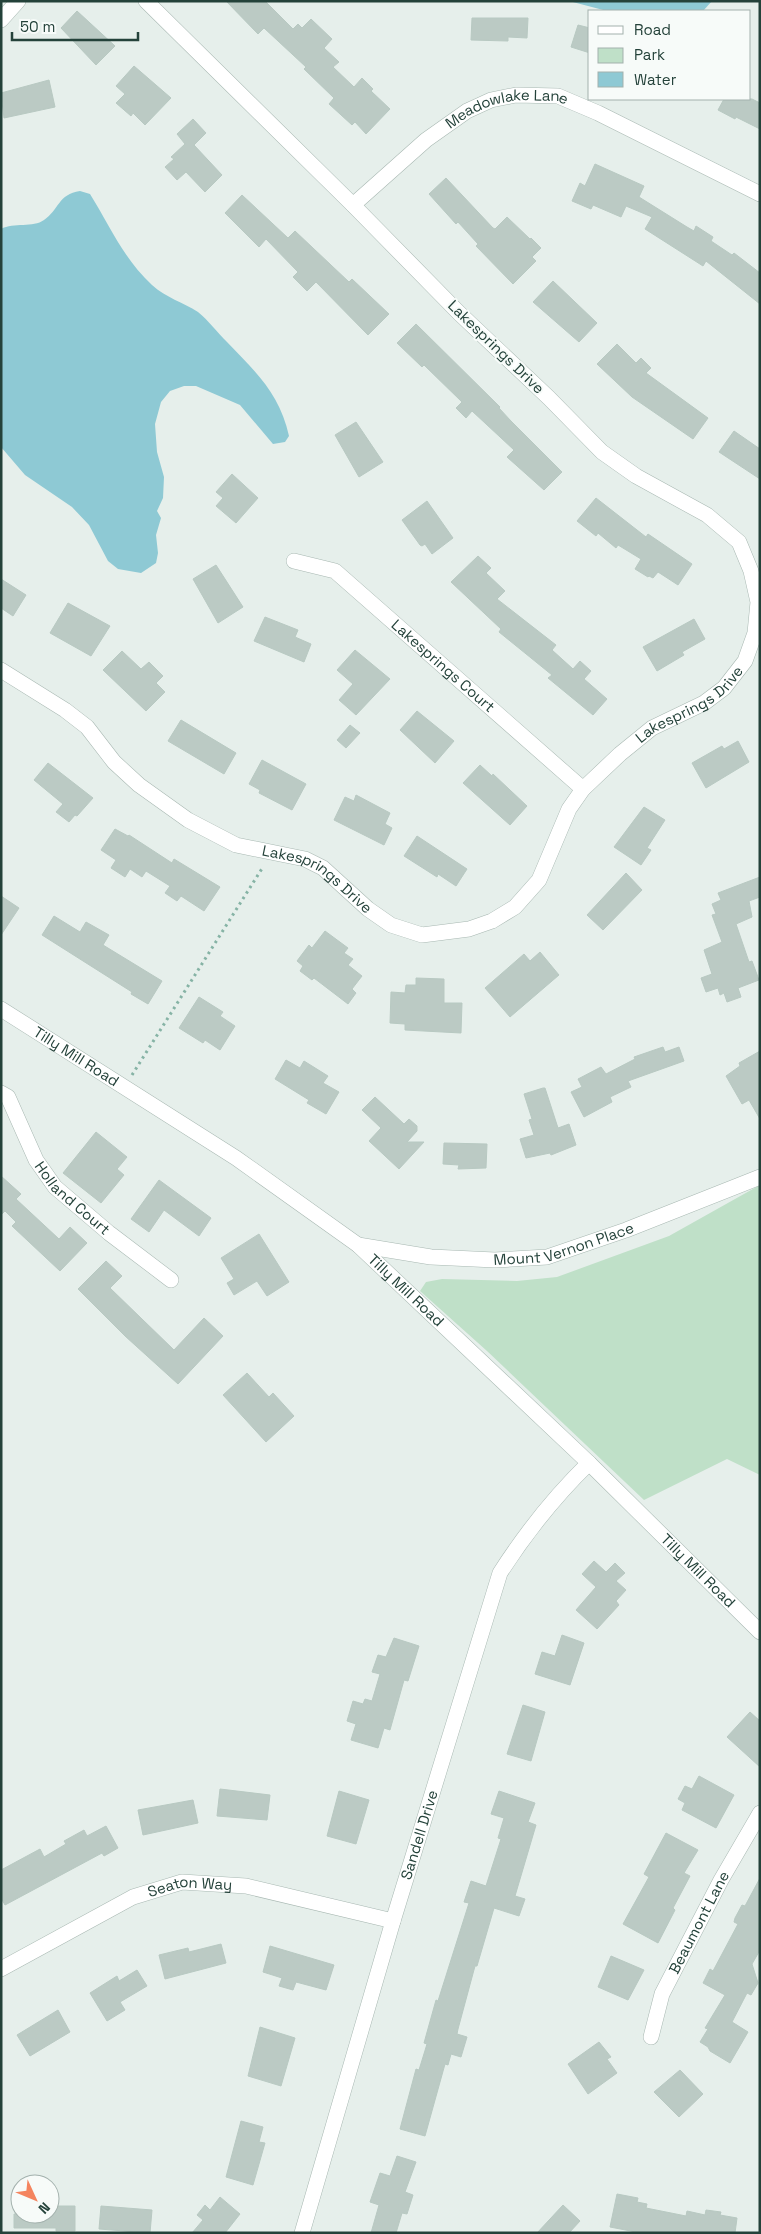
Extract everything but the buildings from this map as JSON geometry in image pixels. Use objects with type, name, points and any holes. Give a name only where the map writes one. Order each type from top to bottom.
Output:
[{"type":"street","points":[[1,20],[18,1]]},
{"type":"street","name":"Lakesprings Drive","points":[[1,670],[65,710],[87,727],[114,762],[138,785],[188,820],[236,845],[305,859],[323,868],[368,909],[391,925],[422,935],[469,929],[492,921],[514,907],[539,880],[569,809],[583,790],[652,728],[704,703],[724,688],[745,661],[755,633],[758,602],[751,572],[739,542],[708,515],[636,476],[602,452],[549,398],[459,313],[353,205],[146,1]]},
{"type":"street","name":"Meadowlake Lane","points":[[353,205],[426,140],[467,111],[491,100],[516,95],[558,96],[598,113],[760,194]]},
{"type":"street","name":"Lakesprings Court","points":[[294,561],[335,571],[583,790]]},
{"type":"street","name":"Tilly Mill Road","points":[[1,1009],[236,1158],[358,1245],[588,1463],[760,1632]]},
{"type":"street","name":"Holland Court","points":[[1,1093],[8,1097],[36,1160],[55,1187],[109,1233],[171,1280]]},
{"type":"street","name":"Mount Vernon Place","points":[[358,1245],[431,1257],[495,1260],[547,1257],[626,1230],[760,1177]]},
{"type":"street","name":"Sandell Drive","points":[[302,2233],[393,1921],[500,1573],[549,1503],[588,1463]]},
{"type":"street","name":"Beaumont Lane","points":[[651,2037],[662,1994],[721,1880],[760,1814]]},
{"type":"street","name":"Seaton Way","points":[[1,1969],[133,1897],[182,1882],[246,1886],[393,1921]]},
{"type":"path","points":[[125,1088],[272,851]]},
{"type":"green space","points":[[760,1185],[760,1475],[727,1459],[644,1500],[487,1351],[420,1291],[426,1282],[442,1279],[517,1281],[557,1277],[669,1236]]},
{"type":"water","points":[[569,1],[712,1],[704,10],[603,10]]},
{"type":"water","points":[[80,191],[90,194],[125,253],[142,275],[163,293],[202,315],[266,384],[280,408],[289,436],[285,442],[273,444],[240,405],[196,386],[184,386],[170,391],[161,402],[155,424],[157,452],[164,477],[163,498],[157,511],[161,518],[156,535],[158,553],[156,563],[141,573],[118,569],[108,561],[89,525],[72,507],[25,475],[1,447],[1,229],[40,222],[49,216],[67,195]]}]
